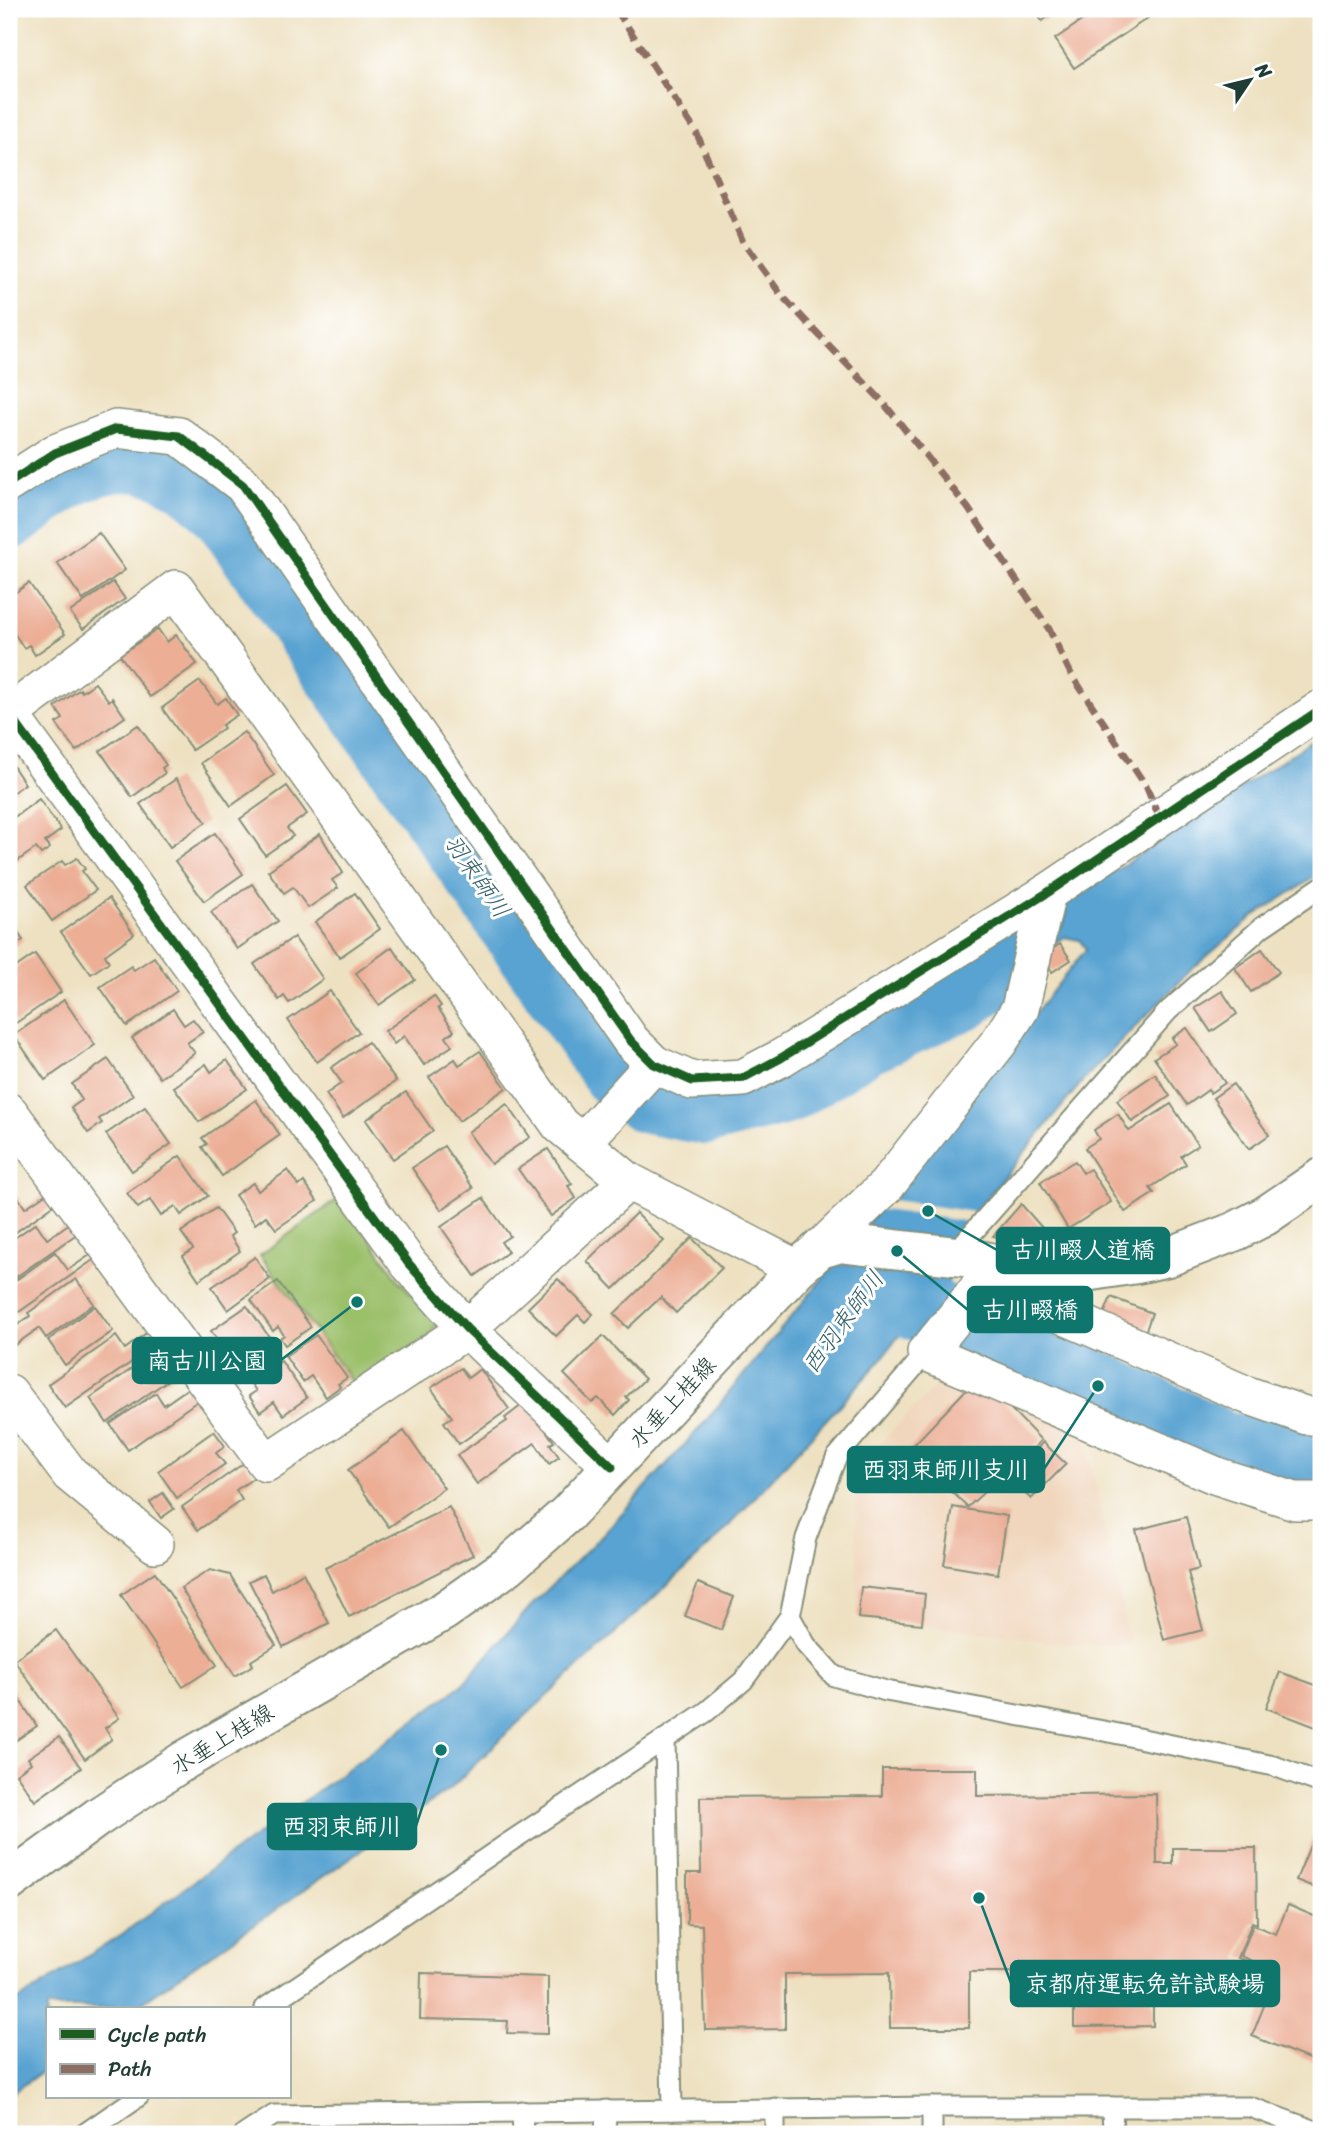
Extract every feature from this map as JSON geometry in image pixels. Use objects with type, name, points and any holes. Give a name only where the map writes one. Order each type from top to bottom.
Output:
[{"type":"main road","points":[[819,1254],[974,1266],[1059,1276],[1168,1257],[1236,1231],[1265,1216],[1321,1178]]},
{"type":"main road","name":"水垂上桂線","points":[[9,1882],[97,1817],[185,1760],[444,1611],[508,1566],[567,1514],[819,1254]]},
{"type":"street","points":[[9,483],[55,453],[116,429],[179,436],[243,485],[631,1041],[654,1065],[692,1081],[743,1078],[781,1058],[1047,892],[1321,709]]},
{"type":"street","points":[[612,1467],[467,1329],[409,1264],[9,714],[176,589],[560,1125],[628,1181],[819,1254],[886,1186],[1006,1031],[1020,1009],[1047,892]]},
{"type":"street","points":[[582,1143],[654,1065]]},
{"type":"street","points":[[9,1112],[266,1463],[467,1329],[628,1181]]},
{"type":"street","points":[[1321,1416],[1307,1416],[1247,1395],[1051,1310],[974,1266],[929,1349],[1217,1476],[1294,1501],[1321,1502]]},
{"type":"street","points":[[9,1394],[70,1474],[155,1544]]},
{"type":"lane","points":[[974,1266],[1168,1011],[1262,927],[1321,887]]},
{"type":"lane","points":[[266,2007],[706,1712],[743,1681],[790,1616],[806,1538],[836,1458],[929,1349]]},
{"type":"lane","points":[[790,1616],[806,1645],[834,1676],[886,1691],[1274,1766],[1321,1783]]},
{"type":"lane","points":[[665,1739],[672,2109]]},
{"type":"lane","points":[[84,2134],[136,2098]]},
{"type":"lane","points":[[932,2107],[932,2134]]},
{"type":"lane","points":[[245,2134],[274,2115],[932,2107],[1251,2107],[1321,2133]]},
{"type":"lane","points":[[1112,2107],[1113,2134]]},
{"type":"lane","points":[[775,2108],[775,2134]]},
{"type":"lane","points":[[605,2134],[606,2110]]},
{"type":"lane","points":[[522,2111],[523,2134]]},
{"type":"shaded area","points":[[950,1371],[1083,1428],[1131,1647],[1045,1642],[857,1618],[856,1468]]},
{"type":"green space","points":[[341,1197],[400,1282],[438,1322],[429,1336],[355,1386],[260,1255]]},
{"type":"water","points":[[1321,735],[1321,848],[1315,853],[1321,873],[1253,917],[1191,970],[1086,1077],[955,1237],[947,1290],[921,1316],[1128,1411],[1129,1420],[988,1362],[901,1333],[880,1361],[715,1541],[451,1788],[135,2007],[46,2007],[46,2069],[9,2095],[9,2006],[118,1937],[461,1686],[530,1607],[605,1532],[705,1422],[893,1192],[1086,949],[1079,940],[1064,937],[1042,952],[1037,944],[1061,928],[1067,914],[1062,906]]},
{"type":"water","points":[[990,947],[1013,952],[1020,963],[1011,985],[972,1008],[947,971]]},
{"type":"pier","points":[[886,1199],[979,1213],[971,1222],[876,1209]]},
{"type":"building","points":[[1034,9],[1060,9],[1042,21]]},
{"type":"building","points":[[1099,9],[1161,9],[1074,68],[1055,39]]},
{"type":"building","points":[[99,533],[125,570],[83,600],[57,563]]},
{"type":"building","points":[[113,582],[125,599],[83,629],[70,612]]},
{"type":"building","points":[[29,583],[65,634],[35,655],[29,645],[24,648],[9,626],[9,597]]},
{"type":"building","points":[[158,629],[167,642],[176,635],[197,664],[150,697],[120,655]]},
{"type":"building","points":[[200,681],[217,704],[226,698],[237,715],[222,725],[224,728],[192,750],[162,708]]},
{"type":"building","points":[[95,683],[109,701],[112,698],[125,717],[76,751],[56,723],[63,719],[55,707],[80,689],[82,692]]},
{"type":"building","points":[[138,725],[166,765],[162,768],[165,773],[132,797],[100,751]]},
{"type":"building","points":[[244,732],[274,775],[231,806],[201,763]]},
{"type":"building","points":[[9,760],[25,784],[9,795]]},
{"type":"building","points":[[176,779],[206,822],[170,847],[140,804]]},
{"type":"building","points":[[287,786],[307,814],[287,828],[293,836],[265,855],[240,819]]},
{"type":"building","points":[[39,799],[61,830],[45,842],[50,848],[41,854],[36,848],[9,867],[9,821]]},
{"type":"building","points":[[215,833],[243,874],[204,901],[175,861]]},
{"type":"building","points":[[320,834],[343,873],[332,880],[338,888],[308,908],[293,887],[284,893],[268,871]]},
{"type":"building","points":[[77,858],[85,869],[82,871],[96,890],[52,921],[27,885],[62,861],[65,865]]},
{"type":"building","points":[[252,884],[278,921],[237,949],[211,912]]},
{"type":"building","points":[[355,893],[380,929],[340,957],[315,922]]},
{"type":"building","points":[[109,898],[134,934],[105,955],[109,962],[91,974],[61,932]]},
{"type":"building","points":[[9,920],[23,940],[9,950]]},
{"type":"building","points":[[294,937],[323,979],[289,1003],[284,996],[279,1000],[254,964]]},
{"type":"building","points":[[1060,944],[1071,960],[1052,972],[1042,956]]},
{"type":"building","points":[[392,947],[415,980],[379,1005],[356,973]]},
{"type":"building","points":[[1262,949],[1279,972],[1251,992],[1235,968]]},
{"type":"building","points":[[35,954],[61,992],[16,1023],[9,1014],[9,972]]},
{"type":"building","points":[[154,957],[177,991],[127,1026],[100,987],[131,966],[134,970]]},
{"type":"building","points":[[330,991],[359,1032],[317,1062],[288,1020]]},
{"type":"building","points":[[1222,991],[1237,1014],[1211,1032],[1195,1008]]},
{"type":"building","points":[[434,996],[441,1006],[438,1008],[454,1031],[446,1037],[452,1046],[424,1065],[404,1036],[394,1044],[385,1031]]},
{"type":"building","points":[[64,1000],[95,1045],[45,1080],[14,1035]]},
{"type":"building","points":[[173,1009],[184,1025],[193,1019],[203,1032],[187,1043],[195,1053],[160,1078],[132,1038]]},
{"type":"building","points":[[1187,1028],[1225,1083],[1210,1093],[1208,1090],[1187,1105],[1154,1058],[1176,1044],[1172,1038]]},
{"type":"building","points":[[368,1042],[396,1081],[343,1118],[326,1094],[342,1083],[331,1068]]},
{"type":"building","points":[[480,1051],[506,1088],[459,1121],[429,1077],[455,1059],[459,1065]]},
{"type":"building","points":[[108,1059],[133,1095],[99,1119],[102,1123],[88,1133],[71,1108],[82,1100],[72,1084]]},
{"type":"building","points":[[227,1060],[247,1089],[199,1122],[174,1087],[206,1064],[211,1072]]},
{"type":"building","points":[[1155,1074],[1170,1096],[1132,1122],[1117,1100]]},
{"type":"building","points":[[1233,1084],[1269,1135],[1249,1149],[1213,1098]]},
{"type":"building","points":[[406,1092],[433,1131],[393,1159],[366,1120]]},
{"type":"building","points":[[256,1100],[280,1135],[222,1176],[202,1147],[207,1144],[202,1138]]},
{"type":"building","points":[[507,1104],[530,1137],[491,1164],[468,1132]]},
{"type":"building","points":[[1171,1104],[1198,1145],[1181,1156],[1186,1164],[1150,1188],[1154,1193],[1125,1212],[1085,1148],[1099,1139],[1094,1130],[1118,1114],[1129,1131]]},
{"type":"building","points":[[145,1107],[171,1144],[132,1171],[106,1134]]},
{"type":"building","points":[[444,1146],[473,1188],[441,1210],[412,1168]]},
{"type":"building","points":[[548,1149],[572,1184],[568,1186],[576,1198],[551,1216],[518,1169]]},
{"type":"building","points":[[180,1156],[208,1196],[181,1215],[175,1206],[161,1216],[150,1200],[138,1208],[127,1193]]},
{"type":"building","points":[[1075,1161],[1083,1173],[1090,1169],[1111,1202],[1068,1229],[1040,1182]]},
{"type":"building","points":[[288,1170],[299,1186],[304,1182],[317,1201],[276,1229],[266,1216],[255,1224],[235,1195],[253,1183],[258,1191]]},
{"type":"building","points":[[47,1193],[55,1204],[9,1237],[9,1199],[16,1194],[25,1208]]},
{"type":"building","points":[[483,1198],[510,1236],[501,1242],[508,1252],[475,1276],[441,1227]]},
{"type":"building","points":[[1021,1204],[1044,1230],[1028,1246],[993,1236]]},
{"type":"building","points":[[216,1208],[234,1233],[230,1236],[240,1251],[199,1280],[183,1256],[193,1249],[181,1232]]},
{"type":"building","points":[[636,1213],[664,1241],[614,1289],[587,1261]]},
{"type":"building","points":[[36,1223],[47,1239],[70,1223],[78,1233],[9,1282],[9,1242]]},
{"type":"building","points":[[692,1238],[722,1268],[676,1313],[661,1297],[628,1328],[614,1314]]},
{"type":"building","points":[[55,1252],[68,1270],[93,1253],[96,1258],[16,1314],[9,1303],[9,1285]]},
{"type":"building","points":[[255,1257],[270,1279],[228,1310],[212,1287]]},
{"type":"building","points":[[76,1279],[94,1304],[46,1338],[39,1328],[9,1349],[9,1331],[30,1316],[28,1313]]},
{"type":"building","points":[[558,1279],[593,1314],[585,1322],[578,1315],[556,1336],[528,1308]]},
{"type":"building","points":[[278,1281],[311,1327],[285,1345],[280,1338],[284,1335],[278,1327],[273,1331],[251,1300]]},
{"type":"building","points":[[1111,1297],[1152,1313],[1145,1333],[1103,1317]]},
{"type":"building","points":[[95,1306],[113,1331],[65,1365],[48,1340]]},
{"type":"building","points":[[247,1306],[270,1338],[249,1353],[243,1344],[228,1355],[211,1331]]},
{"type":"building","points":[[149,1331],[158,1344],[65,1408],[48,1384],[116,1336],[125,1349]]},
{"type":"building","points":[[316,1335],[347,1378],[326,1397],[311,1376],[303,1382],[285,1356]]},
{"type":"building","points":[[603,1336],[645,1379],[626,1397],[629,1400],[615,1415],[598,1398],[592,1403],[564,1374]]},
{"type":"building","points":[[281,1361],[307,1398],[283,1415],[274,1402],[260,1412],[249,1396],[256,1391],[250,1382]]},
{"type":"building","points":[[171,1362],[178,1373],[107,1423],[90,1398],[136,1366],[145,1380]]},
{"type":"building","points":[[461,1368],[468,1378],[480,1369],[509,1409],[459,1444],[444,1422],[452,1417],[431,1388]]},
{"type":"building","points":[[979,1376],[1041,1440],[1034,1448],[1036,1450],[1043,1442],[1066,1464],[1031,1499],[1011,1480],[1000,1489],[995,1482],[968,1507],[908,1451]]},
{"type":"building","points":[[190,1387],[199,1400],[128,1450],[110,1424],[156,1393],[164,1405]]},
{"type":"building","points":[[522,1405],[529,1406],[554,1442],[550,1444],[559,1457],[549,1464],[535,1443],[477,1484],[457,1455],[507,1421],[505,1418]]},
{"type":"building","points":[[214,1431],[225,1446],[216,1453],[225,1464],[177,1498],[158,1471]]},
{"type":"building","points":[[404,1431],[444,1488],[389,1527],[348,1470]]},
{"type":"building","points":[[244,1463],[255,1477],[236,1490],[242,1500],[198,1530],[182,1507]]},
{"type":"building","points":[[163,1493],[174,1509],[161,1518],[150,1502]]},
{"type":"building","points":[[449,1507],[473,1555],[349,1617],[325,1568]]},
{"type":"building","points":[[953,1507],[1007,1516],[998,1574],[944,1565]]},
{"type":"building","points":[[1186,1517],[1199,1569],[1188,1572],[1203,1630],[1164,1640],[1136,1530]]},
{"type":"building","points":[[210,1570],[230,1575],[276,1645],[251,1661],[253,1665],[235,1676],[181,1588]]},
{"type":"building","points":[[155,1572],[217,1665],[183,1687],[121,1595]]},
{"type":"building","points":[[303,1573],[329,1623],[283,1647],[249,1581],[264,1574],[272,1591]]},
{"type":"building","points":[[698,1583],[734,1597],[721,1630],[685,1616]]},
{"type":"building","points":[[861,1587],[925,1594],[922,1624],[858,1618]]},
{"type":"building","points":[[56,1630],[119,1718],[105,1728],[112,1739],[85,1759],[14,1660]]},
{"type":"building","points":[[1280,1672],[1321,1687],[1321,1729],[1266,1708]]},
{"type":"building","points":[[9,1684],[37,1726],[9,1745]]},
{"type":"building","points":[[59,1737],[81,1768],[35,1801],[16,1774],[31,1763],[28,1758]]},
{"type":"building","points":[[882,1769],[977,1769],[977,1796],[1156,1794],[1157,1864],[1173,1864],[1173,1848],[1256,1848],[1257,1924],[1252,1922],[1238,1958],[1246,1961],[1242,1971],[1153,1971],[1153,2026],[1074,2027],[1074,1972],[969,1972],[969,2028],[890,2028],[889,1973],[785,1974],[785,2029],[705,2030],[702,1925],[687,1924],[687,1873],[701,1873],[700,1797],[882,1796]]},
{"type":"building","points":[[1318,1826],[1321,1827],[1321,1890],[1296,1880]]},
{"type":"building","points":[[1288,1905],[1321,1919],[1321,2064],[1252,2036],[1273,1983],[1262,1979],[1264,1966],[1241,1956],[1253,1925],[1276,1934]]},
{"type":"building","points":[[421,1973],[548,1977],[548,2034],[507,2033],[508,2021],[420,2019]]},
{"type":"waterway","name":"羽束師川","points":[[9,516],[70,474],[112,459],[149,461],[182,475],[198,486],[226,513],[617,1076],[648,1100],[706,1111],[785,1091],[864,1041],[964,996],[1017,959]]},
{"type":"waterway","points":[[867,1286],[1023,1350],[1223,1444],[1321,1460]]},
{"type":"marked path","points":[[616,9],[697,134],[743,242],[782,296],[882,401],[968,508],[1049,629],[1071,674],[1146,786],[1159,817]]},
{"type":"cycle path","points":[[9,483],[55,453],[116,429],[179,436],[243,485],[631,1041],[654,1064],[692,1081],[743,1078],[781,1058],[1047,893],[1321,709]]},
{"type":"cycle path","points":[[9,714],[409,1264],[467,1329],[612,1467]]},
{"type":"place","name":"古川畷人道橋","points":[[928,1211]]},
{"type":"place","name":"古川畷橋","points":[[897,1251]]},
{"type":"place","name":"南古川公園","points":[[357,1302]]},
{"type":"place","name":"西羽束師川支川","points":[[1098,1386]]},
{"type":"place","name":"西羽束師川","points":[[441,1750]]},
{"type":"place","name":"京都府運転免許試験場","points":[[979,1898]]}]
